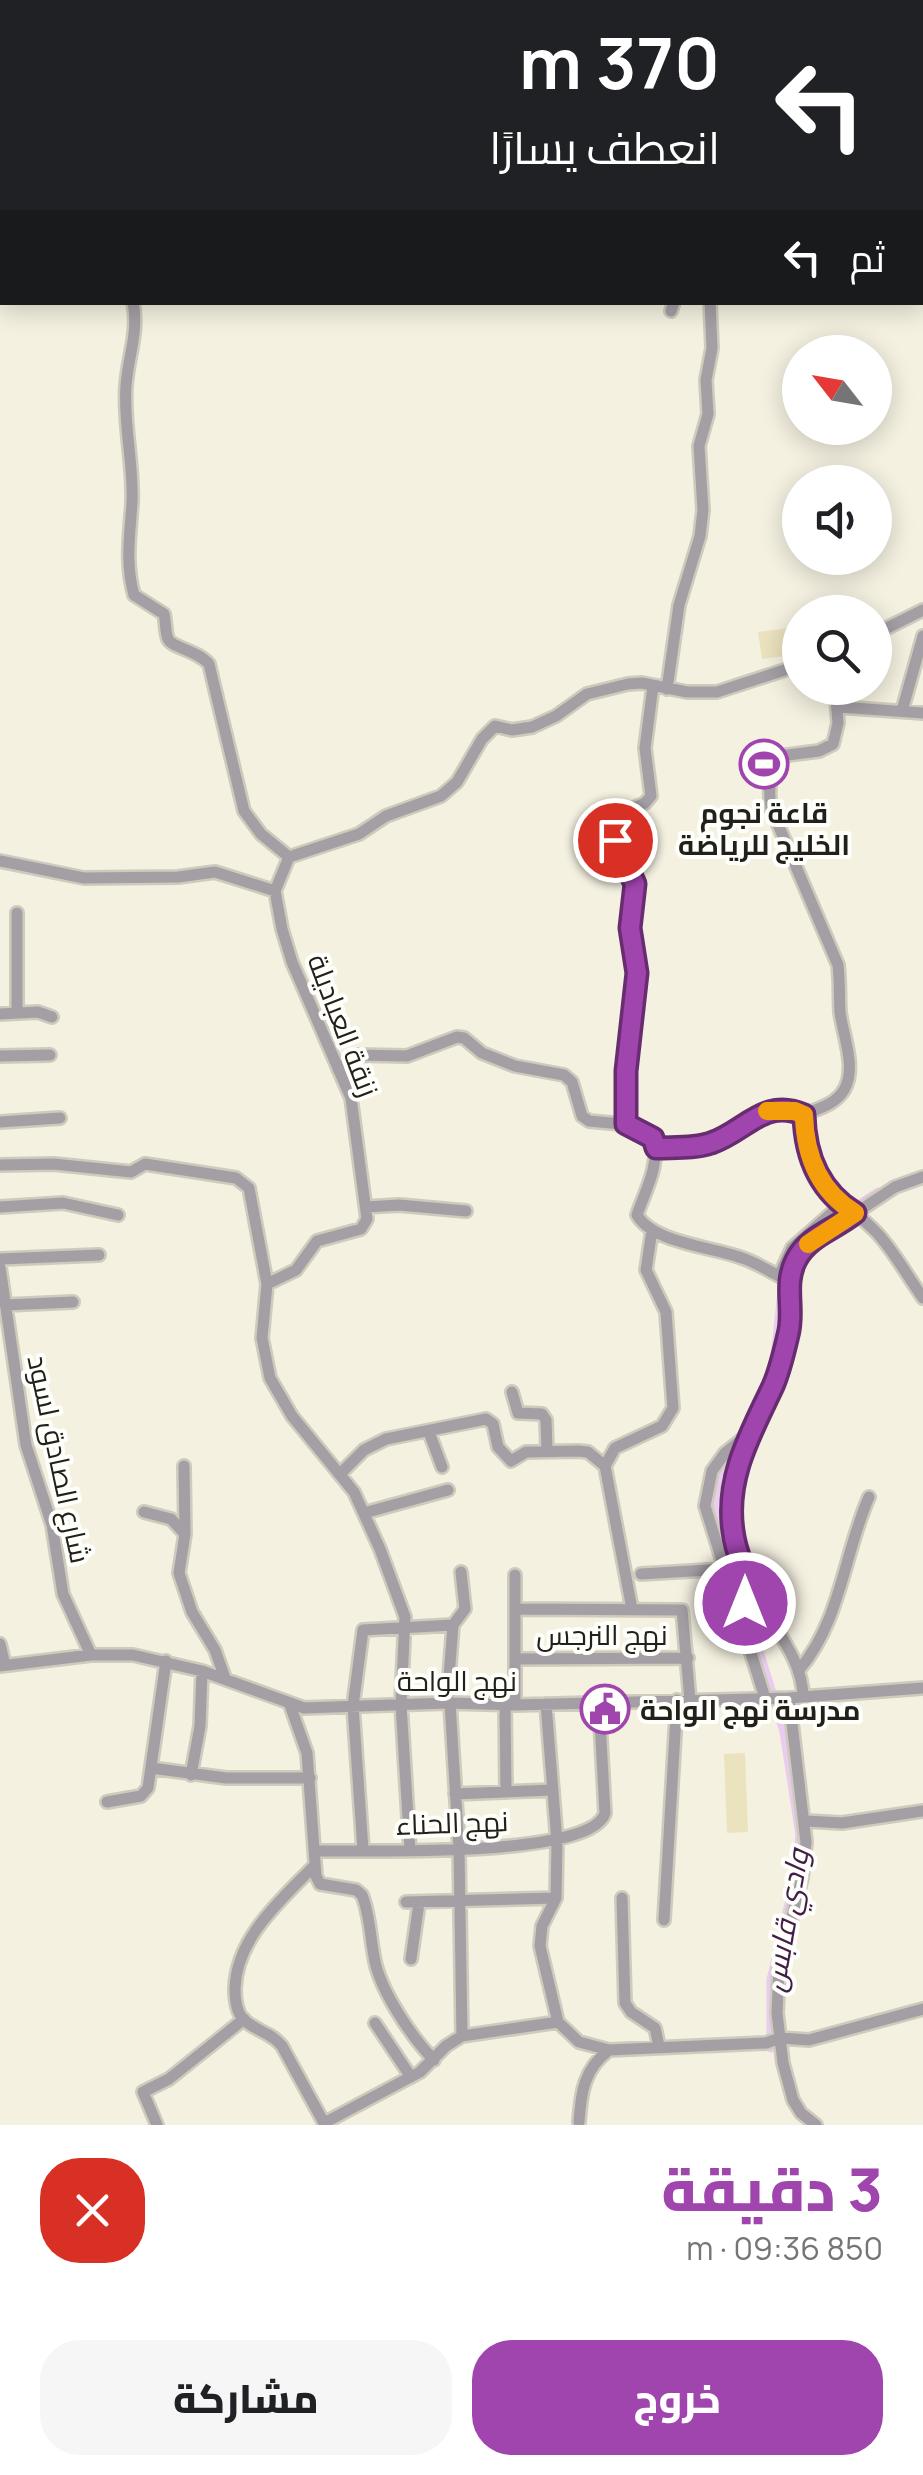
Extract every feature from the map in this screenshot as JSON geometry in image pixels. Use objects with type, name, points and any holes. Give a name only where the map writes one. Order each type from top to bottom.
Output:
[{"type":"street","points":[[133,305],[137,329],[125,396],[134,595],[164,614],[172,645],[196,652],[208,664],[244,811],[260,834],[289,857]]},
{"type":"street","points":[[626,1124],[626,1071],[637,973],[630,928],[635,884],[611,824],[613,818],[645,804],[651,796],[645,748],[678,605],[700,536],[703,510],[698,446],[708,414],[710,305]]},
{"type":"street","points":[[892,626],[923,610]]},
{"type":"street","points":[[902,711],[923,636]]},
{"type":"street","points":[[0,861],[84,878],[178,877],[215,872],[275,891],[289,857],[359,834],[386,816],[441,796],[457,782],[482,739],[495,726],[512,730],[532,728],[587,694],[628,684],[687,692],[732,689],[782,671]]},
{"type":"street","points":[[656,1148],[708,1144],[768,1111],[804,1115],[834,1102],[844,1091],[848,1079],[847,1048],[838,965],[771,808],[771,774],[780,756],[819,752],[833,744],[839,707],[923,713]]},
{"type":"street","name":"زنقة العباديلة","points":[[275,891],[292,962],[351,1098],[366,1208]]},
{"type":"street","points":[[17,913],[17,1014]]},
{"type":"street","points":[[0,1014],[38,1012],[52,1017]]},
{"type":"street","points":[[338,1069],[357,1056],[407,1056],[449,1038],[464,1038],[482,1053],[515,1066],[564,1075],[575,1089],[579,1113],[589,1121],[626,1124],[653,1138],[656,1148],[648,1194],[638,1215],[652,1230],[740,1257],[779,1276],[792,1248],[842,1204]]},
{"type":"street","points":[[0,1056],[50,1056]]},
{"type":"street","points":[[804,1115],[807,1154],[825,1184],[888,1246],[923,1298]]},
{"type":"street","points":[[0,1122],[60,1118]]},
{"type":"street","points":[[0,1165],[54,1164],[131,1172],[144,1164],[236,1178],[248,1188],[267,1284],[262,1338],[270,1378],[292,1416],[354,1492],[399,1597],[406,1627],[401,1704],[410,1850]]},
{"type":"street","points":[[803,1696],[800,1670],[760,1602],[739,1554],[731,1514],[737,1468],[784,1353],[790,1325],[788,1286],[796,1258],[806,1246],[895,1187],[923,1176]]},
{"type":"street","points":[[0,1207],[64,1203],[118,1215]]},
{"type":"street","points":[[267,1284],[296,1270],[317,1241],[365,1226],[366,1208],[399,1205],[466,1211]]},
{"type":"street","points":[[632,1609],[605,1466],[614,1448],[662,1426],[674,1408],[666,1312],[646,1270],[652,1230]]},
{"type":"street","points":[[0,1267],[99,1255]]},
{"type":"street","name":"شارع الصادق لسود","points":[[0,1267],[26,1445],[52,1526],[63,1594],[91,1655]]},
{"type":"street","points":[[5,1305],[74,1302]]},
{"type":"street","points":[[512,1392],[518,1413],[542,1414],[546,1420],[547,1450]]},
{"type":"street","points":[[340,1474],[364,1450],[386,1439],[486,1419],[508,1460],[517,1460],[526,1452],[588,1452],[605,1466]]},
{"type":"street","points":[[429,1432],[442,1467]]},
{"type":"street","points":[[748,1434],[718,1462],[706,1492],[708,1522],[765,1698]]},
{"type":"street","points":[[184,1466],[185,1534],[179,1573],[225,1678]]},
{"type":"street","points":[[364,1513],[448,1490]]},
{"type":"street","points":[[800,1670],[814,1654],[840,1589],[858,1521],[869,1497]]},
{"type":"street","points":[[144,1512],[171,1519],[185,1534]]},
{"type":"street","points":[[641,1574],[724,1569]]},
{"type":"street","points":[[461,1572],[465,1609],[454,1625],[448,1703],[459,1849],[462,2036]]},
{"type":"street","points":[[506,1792],[516,1659],[515,1574]]},
{"type":"street","points":[[736,1606],[760,1602]]},
{"type":"street","points":[[515,1610],[678,1608],[685,1612],[688,1658],[664,1920]]},
{"type":"street","points":[[363,1850],[353,1706],[363,1630],[454,1625]]},
{"type":"street","points":[[0,1644],[3,1666]]},
{"type":"street","name":"نهج الواحة","points":[[3,1666],[91,1655],[133,1656],[202,1670],[304,1708],[789,1698],[923,1688]]},
{"type":"street","name":"نهج النرجس","points":[[516,1659],[688,1658]]},
{"type":"street","points":[[107,1802],[141,1796],[148,1788],[166,1662]]},
{"type":"street","points":[[191,1775],[200,1726],[202,1670]]},
{"type":"street","points":[[789,1698],[806,1821],[802,1878],[776,1992],[780,2038],[793,2100],[816,2125]]},
{"type":"street","name":"نهج الحناء","points":[[315,1851],[459,1849],[557,1842],[589,1832],[602,1822],[605,1814],[599,1703]]},
{"type":"street","points":[[546,1704],[557,1842],[556,1898],[540,1936],[558,2022],[579,2042],[609,2050],[766,2044],[780,2038],[809,2040],[923,2009]]},
{"type":"street","points":[[290,1705],[307,1754],[314,1866],[320,1884],[356,1890],[362,1895],[384,1990],[414,2038],[434,2060]]},
{"type":"street","points":[[151,1768],[191,1775],[310,1778]]},
{"type":"street","points":[[456,1794],[553,1790]]},
{"type":"street","points":[[806,1821],[842,1824],[923,1811]]},
{"type":"street","points":[[314,1866],[259,1927],[241,1955],[236,2004],[244,2020],[275,2037],[282,2046],[322,2124],[411,2077],[462,2036],[558,2022]]},
{"type":"street","points":[[411,1959],[412,1902],[556,1898]]},
{"type":"street","points":[[622,1898],[624,2003],[656,2028],[660,2046]]},
{"type":"street","points":[[157,2125],[143,2092],[169,2079],[244,2020]]},
{"type":"street","points":[[375,2023],[411,2077]]},
{"type":"street","points":[[579,2122],[583,2083],[593,2064],[609,2050]]},
{"type":"shaded area","points":[[782,629],[782,656],[762,659],[758,632]]},
{"type":"shaded area","points":[[745,1753],[748,1832],[727,1833],[724,1754]]},
{"type":"waterway","name":"وادي قابس","points":[[849,1211],[878,1192]]},
{"type":"waterway","name":"وادي قابس","points":[[771,2048],[771,1980],[795,1878],[800,1835],[784,1732],[714,1506],[718,1476],[774,1367],[784,1271]]},
{"type":"slow traffic","points":[[767,1111],[795,1111],[804,1115],[804,1140],[813,1166],[834,1196],[855,1213],[808,1244]]},
{"type":"place","name":"قاعة نجوم الخليج للرياضة","points":[[764,764]]},
{"type":"place","name":"مدرسة نهج الواحة","points":[[605,1709]]},
{"type":"route","points":[[615,840],[635,884],[630,928],[637,973],[626,1071],[626,1124],[653,1138],[656,1148],[696,1146],[720,1140],[756,1115],[795,1111],[804,1115],[804,1140],[813,1166],[834,1196],[855,1213],[806,1246],[791,1272],[790,1325],[784,1353],[772,1388],[748,1434],[734,1484],[733,1534],[760,1602],[745,1603]]}]
